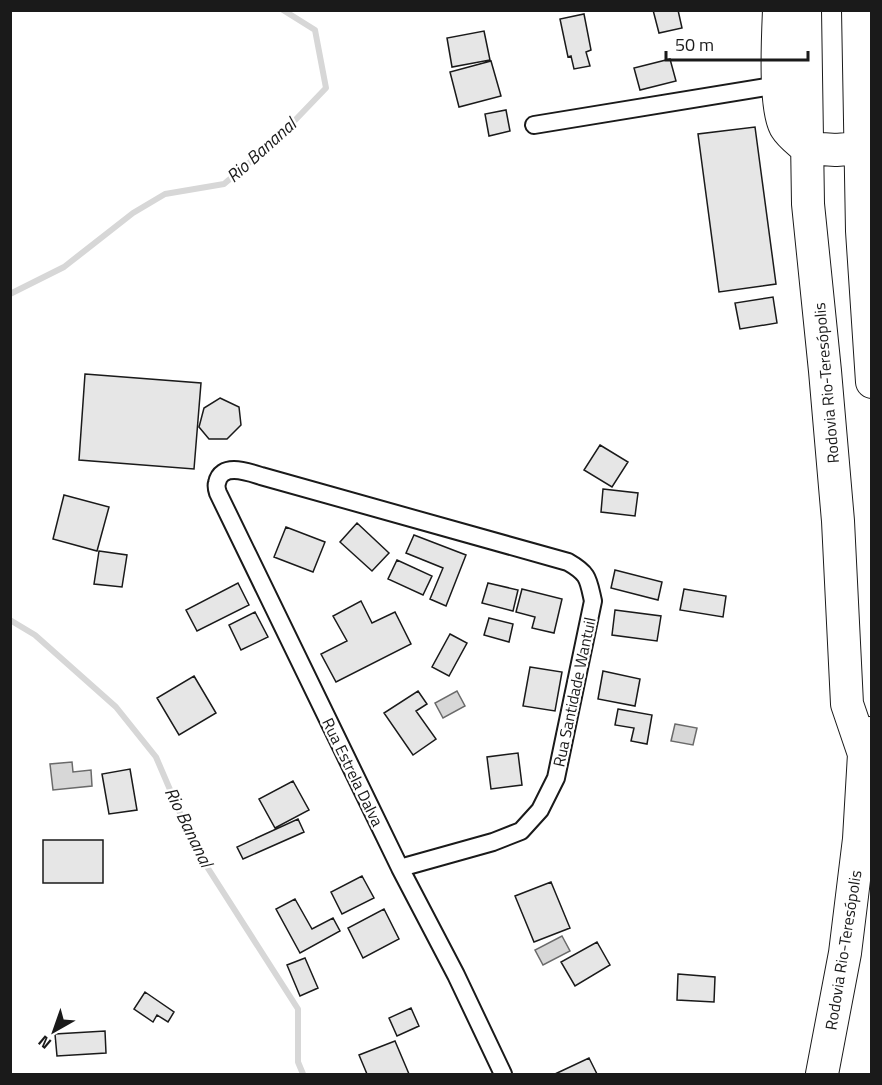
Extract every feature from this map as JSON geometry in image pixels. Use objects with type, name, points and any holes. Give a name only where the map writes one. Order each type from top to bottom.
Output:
[{"type":"highway","points":[[779,10],[778,85],[785,127],[806,148],[836,150],[866,148]]},
{"type":"highway","name":"Rodovia Rio-Teresópolis","points":[[805,10],[808,204],[838,521],[847,704],[868,741],[860,839],[845,953],[822,1074]]},
{"type":"highway","points":[[858,10],[866,148],[862,231],[872,382]]},
{"type":"street","points":[[534,125],[778,85]]},
{"type":"street","name":"Rua Santidade Wantuil","points":[[227,470],[261,476],[568,561],[581,569],[589,580],[593,601],[556,778],[540,810],[521,831],[493,842],[400,868]]},
{"type":"street","name":"Rua Estrela Dalva","points":[[227,470],[217,483],[218,493],[503,1074]]},
{"type":"shaded area","points":[[457,691],[465,706],[443,718],[435,703]]},
{"type":"shaded area","points":[[675,724],[697,728],[693,745],[671,741]]},
{"type":"shaded area","points":[[72,762],[73,772],[91,770],[92,786],[53,790],[50,764]]},
{"type":"shaded area","points":[[562,936],[570,951],[543,965],[535,950]]},
{"type":"building","points":[[653,10],[678,10],[682,28],[659,33]]},
{"type":"building","points":[[584,14],[591,50],[586,52],[590,66],[574,69],[571,56],[568,57],[560,19]]},
{"type":"building","points":[[484,31],[490,60],[452,67],[447,38]]},
{"type":"building","points":[[670,59],[676,81],[640,90],[634,68]]},
{"type":"building","points":[[491,61],[501,96],[459,107],[450,72]]},
{"type":"building","points":[[506,110],[510,131],[489,136],[485,114]]},
{"type":"building","points":[[755,127],[776,284],[719,292],[698,134]]},
{"type":"building","points":[[773,297],[777,323],[740,329],[735,303]]},
{"type":"building","points":[[85,374],[201,383],[194,469],[79,460]]},
{"type":"building","points":[[220,398],[239,407],[241,425],[227,439],[209,439],[199,427],[204,408]]},
{"type":"building","points":[[600,445],[628,462],[612,487],[584,470]]},
{"type":"building","points":[[603,489],[638,493],[635,516],[601,512]]},
{"type":"building","points":[[64,495],[109,507],[97,551],[53,539]]},
{"type":"building","points":[[357,523],[389,553],[372,571],[340,542]]},
{"type":"building","points":[[286,527],[325,542],[313,572],[274,557]]},
{"type":"building","points":[[414,535],[466,555],[446,606],[430,599],[443,568],[406,553]]},
{"type":"building","points":[[99,551],[127,555],[122,587],[94,584]]},
{"type":"building","points":[[397,560],[432,576],[423,595],[388,579]]},
{"type":"building","points":[[615,570],[662,582],[658,600],[611,588]]},
{"type":"building","points":[[238,583],[249,605],[197,631],[186,610]]},
{"type":"building","points":[[488,583],[518,590],[513,611],[482,603]]},
{"type":"building","points":[[522,589],[562,599],[554,633],[532,628],[535,617],[516,612]]},
{"type":"building","points":[[684,589],[726,596],[723,617],[680,610]]},
{"type":"building","points":[[361,601],[372,623],[395,612],[411,644],[336,682],[321,654],[347,641],[333,616]]},
{"type":"building","points":[[615,610],[661,616],[657,641],[612,635]]},
{"type":"building","points":[[255,612],[268,637],[241,650],[229,625]]},
{"type":"building","points":[[489,618],[513,624],[509,642],[484,635]]},
{"type":"building","points":[[450,634],[467,643],[449,676],[432,667]]},
{"type":"building","points":[[530,667],[562,672],[555,711],[523,706]]},
{"type":"building","points":[[603,671],[640,679],[635,706],[598,699]]},
{"type":"building","points":[[194,676],[216,713],[179,735],[157,698]]},
{"type":"building","points":[[418,691],[427,704],[416,711],[436,739],[413,755],[384,713]]},
{"type":"building","points":[[618,709],[652,715],[647,744],[631,741],[634,728],[615,725]]},
{"type":"building","points":[[518,753],[522,785],[491,789],[487,757]]},
{"type":"building","points":[[130,769],[137,810],[109,814],[102,774]]},
{"type":"building","points":[[293,781],[309,810],[275,828],[259,799]]},
{"type":"building","points":[[298,819],[304,832],[243,859],[237,847]]},
{"type":"building","points":[[43,840],[103,840],[103,883],[43,883]]},
{"type":"building","points":[[362,876],[374,898],[342,914],[331,892]]},
{"type":"building","points":[[551,882],[570,928],[534,942],[515,896]]},
{"type":"building","points":[[295,899],[312,929],[333,918],[340,931],[300,953],[276,909]]},
{"type":"building","points":[[384,909],[399,939],[363,958],[348,928]]},
{"type":"building","points":[[597,942],[610,965],[575,986],[561,962]]},
{"type":"building","points":[[305,958],[318,988],[300,996],[287,965]]},
{"type":"building","points":[[678,974],[715,977],[714,1002],[677,1000]]},
{"type":"building","points":[[145,992],[174,1012],[168,1022],[157,1015],[153,1022],[134,1009]]},
{"type":"building","points":[[411,1008],[419,1026],[397,1036],[389,1018]]},
{"type":"building","points":[[105,1031],[106,1053],[57,1056],[55,1034]]},
{"type":"building","points":[[395,1041],[409,1074],[367,1074],[359,1055]]},
{"type":"building","points":[[589,1058],[597,1074],[555,1074]]},
{"type":"waterway","name":"Rio Bananal","points":[[10,294],[64,267],[133,213],[165,194],[224,184],[277,139],[326,88],[315,30],[283,10]]},
{"type":"waterway","name":"Rio Bananal","points":[[10,620],[35,635],[116,707],[156,757],[195,848],[298,1009],[298,1062],[303,1074]]}]
